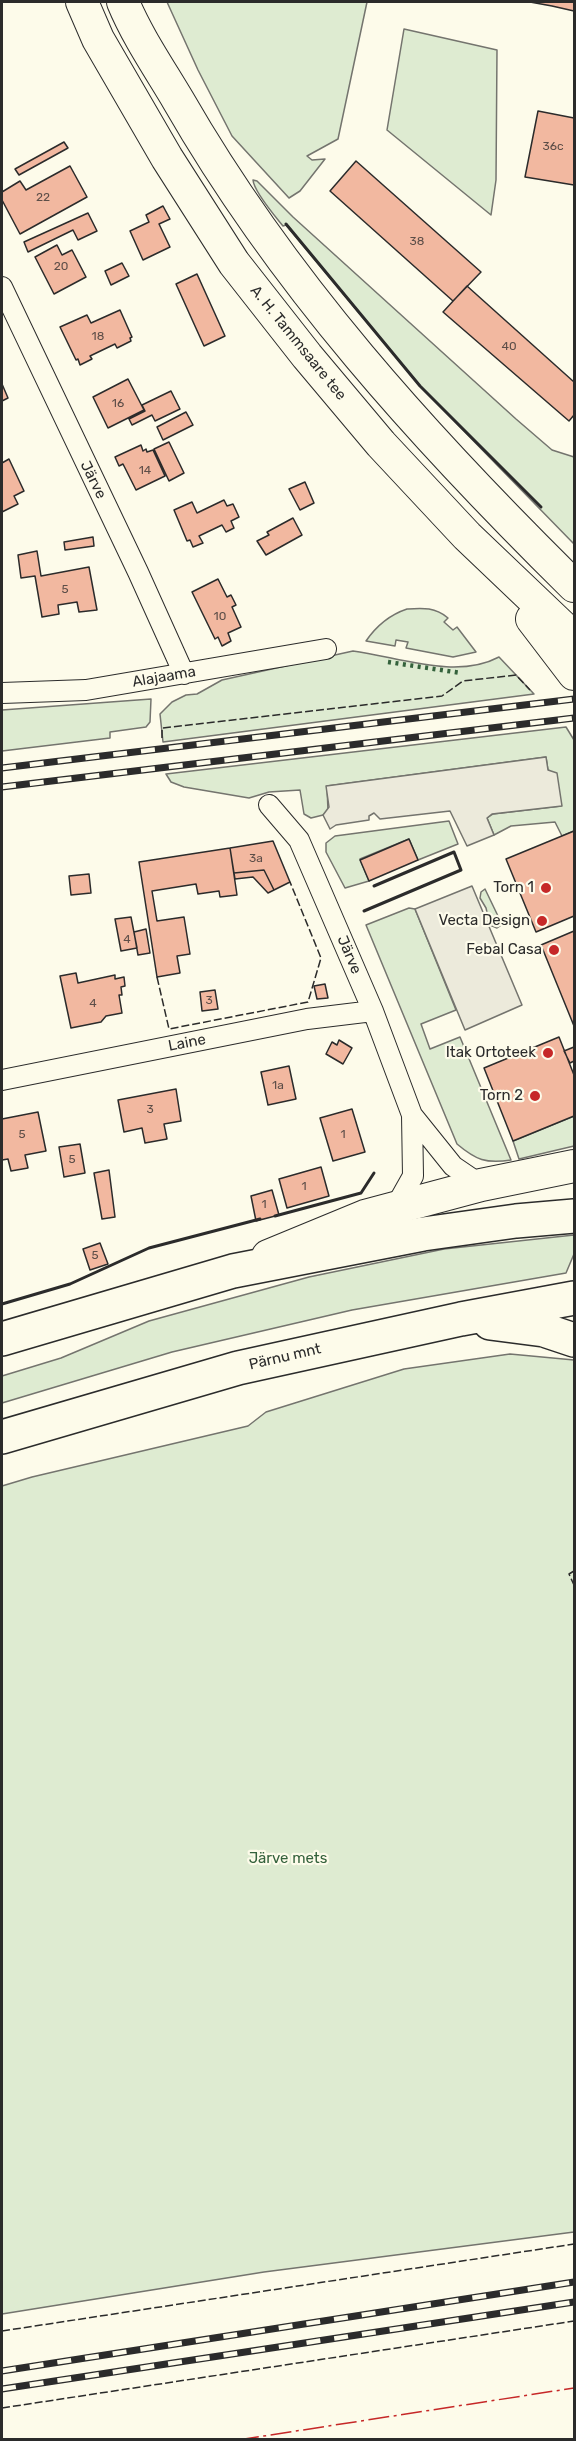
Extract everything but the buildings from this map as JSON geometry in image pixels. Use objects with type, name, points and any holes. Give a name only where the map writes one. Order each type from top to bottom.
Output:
[{"type":"highway","points":[[2,1339],[233,1270],[423,1234],[516,1221],[574,1216]]},
{"type":"highway","name":"Pärnu mnt","points":[[2,1437],[237,1368],[461,1319],[574,1298]]},
{"type":"highway","points":[[461,1319],[544,1330],[574,1340]]},
{"type":"main road","name":"A. H. Tammsaare tee","points":[[82,2],[98,39],[161,148],[234,263],[374,435],[466,536],[574,638]]},
{"type":"main road","points":[[123,2],[195,130],[239,199],[340,334],[381,384],[497,510],[574,586]]},
{"type":"main road","points":[[497,510],[574,574]]},
{"type":"main road","points":[[466,536],[574,674]]},
{"type":"main road","points":[[233,1270],[365,1216],[481,1185],[574,1166]]},
{"type":"street","name":"Järve","points":[[2,287],[184,674]]},
{"type":"street","name":"Alajaama","points":[[2,693],[86,690],[326,649]]},
{"type":"street","name":"Järve","points":[[269,805],[299,840],[373,1011],[412,1115],[453,1166],[481,1185]]},
{"type":"street","name":"Laine","points":[[2,1080],[307,1019],[373,1011]]},
{"type":"street","name":"Järve","points":[[395,1208],[413,1176],[412,1115]]},
{"type":"green space","points":[[167,2],[367,2],[338,139],[307,156],[312,160],[325,159],[300,191],[289,198],[232,136]]},
{"type":"green space","points":[[404,29],[497,50],[496,180],[491,215],[387,130]]},
{"type":"green space","points":[[253,180],[257,181],[293,217],[516,419],[552,450],[574,457],[574,544],[420,386],[286,225],[283,226],[261,197]]},
{"type":"green space","points":[[407,609],[429,609],[443,614],[448,618],[444,622],[453,630],[457,627],[476,652],[453,657],[406,648],[408,642],[396,640],[395,646],[366,641],[384,621]]},
{"type":"green space","points":[[353,651],[446,667],[482,664],[499,657],[534,694],[163,742],[160,714],[172,702],[186,695],[197,694],[222,680]]},
{"type":"green space","points":[[151,699],[150,722],[146,727],[110,732],[110,738],[2,751],[2,710]]},
{"type":"green space","points":[[566,727],[574,740],[574,831],[562,836],[555,822],[511,826],[494,835],[487,818],[493,814],[561,806],[553,773],[548,770],[546,757],[327,786],[328,811],[311,818],[304,814],[300,790],[269,792],[249,798],[184,787],[171,782],[166,774]]},
{"type":"green space","points":[[449,821],[458,844],[418,860],[409,839],[360,859],[369,881],[345,888],[326,852],[326,843],[335,836]]},
{"type":"green space","points":[[485,889],[498,916],[500,926],[497,928],[490,925],[486,908],[480,898],[481,892]]},
{"type":"green space","points":[[409,908],[415,909],[456,1010],[421,1024],[430,1049],[460,1037],[511,1160],[482,1160],[457,1144],[366,925]]},
{"type":"green space","points":[[574,1116],[574,1146],[519,1159],[513,1141]]},
{"type":"green space","points":[[574,1235],[574,1254],[566,1273],[352,1310],[172,1352],[2,1403],[2,1376],[61,1358],[149,1321],[309,1277],[444,1249]]},
{"type":"green space","name":"Järve mets","points":[[510,1354],[574,1360],[574,2232],[264,2272],[2,2314],[2,1486],[248,1426],[266,1412],[404,1369]]},
{"type":"shaded area","points":[[546,757],[548,770],[557,773],[562,806],[492,814],[487,818],[494,835],[467,846],[450,811],[380,819],[374,813],[369,816],[369,820],[336,825],[330,829],[323,815],[329,807],[326,786]]},
{"type":"shaded area","points":[[472,886],[522,1005],[465,1030],[415,909]]},
{"type":"railway","points":[[2,768],[574,699]]},
{"type":"railway","points":[[2,787],[574,718]]},
{"type":"railway","points":[[2,2371],[574,2282]]},
{"type":"railway","points":[[2,2389],[574,2302]]},
{"type":"hedge","points":[[388,662],[461,673]]},
{"type":"fence","points":[[162,738],[162,728],[442,696],[463,681],[516,675],[530,690]]},
{"type":"fence","points":[[157,977],[169,1029],[308,1002],[321,958],[290,882]]},
{"type":"fence","points":[[574,1571],[569,1574],[574,1585]]},
{"type":"fence","points":[[2,2331],[574,2244]]},
{"type":"fence","points":[[2,2408],[574,2321]]},
{"type":"wall","points":[[286,224],[420,386],[541,507]]},
{"type":"wall","points":[[364,911],[461,870],[454,852],[374,886]]},
{"type":"wall","points":[[275,1216],[361,1193],[374,1173]]},
{"type":"wall","points":[[2,1304],[70,1284],[149,1248],[260,1219]]},
{"type":"power","points":[[238,2440],[574,2388]]},
{"type":"place","name":"Torn 1","points":[[546,888]]},
{"type":"place","name":"Vecta Design","points":[[542,921]]},
{"type":"place","name":"Febal Casa","points":[[554,950]]},
{"type":"place","name":"Itak Ortoteek","points":[[548,1053]]},
{"type":"place","name":"Torn 2","points":[[535,1096]]}]
